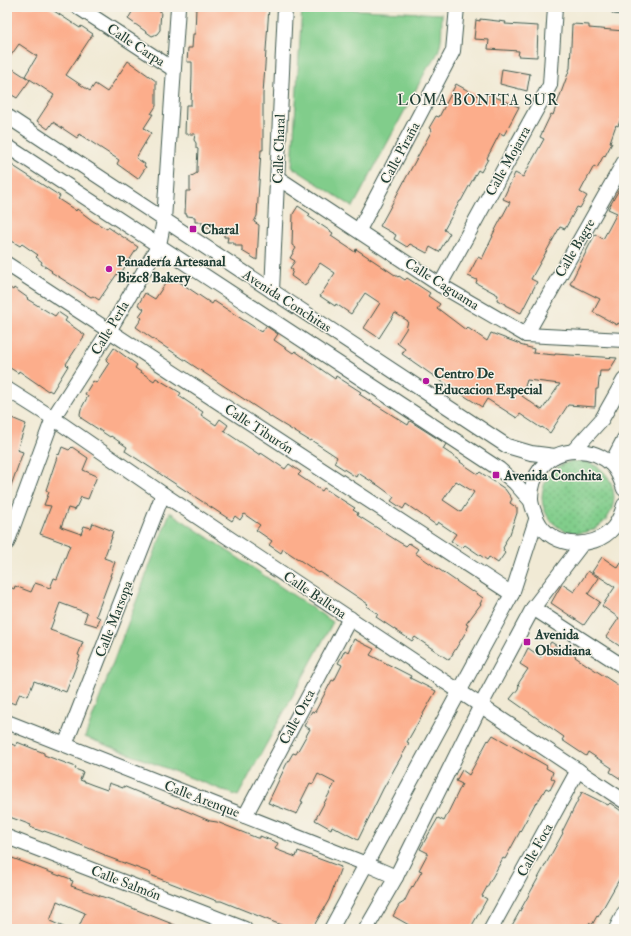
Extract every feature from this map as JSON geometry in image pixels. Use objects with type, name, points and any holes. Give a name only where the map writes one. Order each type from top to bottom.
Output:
[{"type":"street","name":"Calle Carpa","points":[[78,7],[173,69]]},
{"type":"street","name":"Calle Perla","points":[[7,543],[54,418],[109,331],[159,245],[164,220],[178,7]]},
{"type":"street","name":"Calle Charal","points":[[272,291],[285,7]]},
{"type":"street","name":"Calle Piraña","points":[[359,230],[453,51],[457,7]]},
{"type":"street","name":"Calle Mojarra","points":[[440,285],[550,85],[555,7]]},
{"type":"street","points":[[617,7],[624,7]]},
{"type":"street","name":"Avenida Conchitas","points":[[7,116],[507,446],[531,453],[555,456]]},
{"type":"street","name":"Avenida Conchitas","points":[[7,146],[499,469],[515,483],[531,501]]},
{"type":"street","name":"Calle Bagre","points":[[526,335],[624,162]]},
{"type":"street","name":"Calle Caguama","points":[[278,178],[359,230],[440,285],[526,335],[624,340]]},
{"type":"street","name":"Calle Tiburón","points":[[7,264],[512,594]]},
{"type":"street","points":[[574,450],[602,420],[624,380]]},
{"type":"street","name":"Calle Ballena","points":[[7,389],[54,418],[163,494],[624,801]]},
{"type":"street","points":[[624,439],[616,464],[624,489]]},
{"type":"street","points":[[616,464],[587,451],[574,450],[555,456],[541,468],[533,483],[531,501],[536,520],[544,530],[555,538],[568,543],[582,544],[619,531],[624,505]]},
{"type":"street","name":"Calle Marsopa","points":[[65,745],[163,494]]},
{"type":"street","points":[[330,929],[512,594],[536,520]]},
{"type":"street","points":[[366,929],[396,877],[481,705],[534,608],[582,544]]},
{"type":"street","points":[[534,608],[624,667]]},
{"type":"street","name":"Calle Orca","points":[[245,816],[350,618]]},
{"type":"street","name":"Calle Arenque","points":[[7,722],[396,877]]},
{"type":"street","name":"Calle Foca","points":[[491,929],[578,770]]},
{"type":"street","name":"Calle Salmón","points":[[7,837],[245,929]]},
{"type":"street","points":[[616,929],[624,913]]},
{"type":"green space","points":[[302,7],[442,14],[441,42],[437,55],[428,67],[353,207],[292,167]]},
{"type":"green space","points":[[578,461],[598,467],[608,477],[614,497],[608,517],[598,527],[578,533],[558,527],[548,517],[542,497],[548,477],[558,467]]},
{"type":"green space","points":[[170,512],[333,622],[238,796],[85,737]]},
{"type":"building","points":[[7,7],[48,7],[80,28],[81,26],[93,34],[66,75],[90,91],[95,84],[107,92],[128,61],[156,81],[156,106],[144,128],[151,133],[136,158],[145,164],[144,166],[146,167],[138,179],[117,164],[119,160],[79,134],[77,138],[53,122],[48,129],[37,121],[54,95],[25,76],[37,56],[19,44],[7,61]]},
{"type":"building","points":[[135,7],[159,7],[159,11],[161,11],[160,30],[157,34],[152,36],[128,19]]},
{"type":"building","points":[[196,7],[269,7],[263,94],[263,150],[261,150],[257,216],[254,222],[259,225],[257,260],[242,251],[242,246],[236,246],[233,242],[227,242],[228,237],[224,237],[224,232],[218,232],[218,229],[202,226],[202,222],[195,222],[195,217],[187,216],[187,214],[185,214],[186,191],[190,191],[190,177],[197,173],[198,149],[196,148],[196,143],[194,140],[195,134],[185,134],[186,105],[191,105],[192,62],[187,62],[188,48],[192,48],[193,34],[195,34]]},
{"type":"building","points":[[480,19],[506,22],[505,24],[538,26],[537,57],[518,56],[519,51],[488,49],[489,40],[474,39],[476,20],[480,21]]},
{"type":"building","points":[[572,24],[589,25],[589,28],[624,31],[624,111],[618,126],[616,125],[610,142],[612,143],[605,156],[604,155],[597,168],[594,166],[580,192],[587,196],[580,208],[577,207],[565,229],[560,227],[531,279],[537,282],[521,313],[497,300],[498,295],[476,283],[477,280],[468,276],[478,257],[482,259],[510,202],[503,199],[515,173],[523,177],[544,139],[540,137],[551,114],[553,115],[570,68]]},
{"type":"building","points":[[7,65],[30,80],[17,98],[7,92]]},
{"type":"building","points":[[502,69],[530,74],[527,91],[500,84]]},
{"type":"building","points":[[456,84],[485,100],[488,94],[519,107],[504,135],[500,133],[481,172],[478,170],[444,230],[450,233],[439,252],[430,247],[427,253],[410,244],[407,247],[394,239],[396,235],[380,226],[432,130],[429,128],[436,116],[439,117]]},
{"type":"building","points":[[7,162],[60,196],[58,199],[76,211],[77,209],[93,221],[107,229],[108,227],[138,247],[119,276],[117,274],[99,300],[93,296],[91,297],[51,272],[52,271],[41,264],[42,262],[36,257],[38,255],[22,244],[20,246],[7,238]]},
{"type":"building","points":[[624,181],[624,326],[618,323],[617,325],[593,312],[600,299],[570,284],[595,234],[603,239],[617,213],[608,209]]},
{"type":"building","points":[[298,206],[310,214],[308,216],[333,233],[331,236],[355,252],[356,249],[398,277],[399,276],[405,280],[407,278],[430,293],[428,296],[440,304],[437,308],[466,330],[468,328],[487,341],[491,333],[534,349],[533,353],[617,358],[609,371],[600,371],[598,389],[596,389],[595,407],[568,405],[550,433],[520,414],[517,418],[487,399],[482,407],[438,379],[402,354],[405,349],[397,343],[406,329],[408,321],[395,313],[379,338],[364,328],[380,303],[365,293],[351,314],[320,296],[335,273],[320,263],[305,286],[291,276],[293,270],[290,268],[295,261],[290,258],[296,248],[292,245],[293,214]],"holes":[[[527,380],[560,384],[542,410],[522,396]]]},
{"type":"building","points":[[175,279],[212,304],[214,301],[262,332],[266,326],[278,334],[274,340],[293,353],[295,351],[335,379],[336,376],[361,392],[359,394],[408,425],[410,421],[446,444],[443,449],[461,461],[460,462],[478,474],[480,472],[505,489],[512,499],[510,503],[517,508],[517,513],[510,534],[503,548],[505,553],[498,563],[489,557],[487,560],[465,545],[462,548],[451,541],[456,534],[438,522],[436,525],[406,504],[403,509],[391,501],[394,497],[379,486],[358,473],[356,477],[334,463],[337,457],[274,419],[136,327],[142,318],[139,316],[144,309],[138,305],[145,293],[155,299],[167,281]],"holes":[[[456,481],[474,492],[461,512],[443,500]]]},
{"type":"building","points":[[7,286],[13,290],[14,288],[28,298],[27,299],[55,316],[58,312],[67,318],[65,321],[85,335],[66,364],[68,366],[52,392],[49,390],[48,391],[19,371],[18,373],[7,366]]},
{"type":"building","points":[[114,348],[137,365],[135,368],[154,381],[156,378],[181,393],[179,396],[203,412],[201,415],[216,425],[220,419],[228,425],[224,431],[260,455],[261,453],[285,469],[289,464],[301,472],[298,475],[322,491],[324,488],[355,508],[353,510],[358,513],[357,515],[399,542],[406,546],[409,543],[418,549],[415,553],[483,598],[481,604],[466,624],[468,625],[467,630],[449,660],[415,637],[412,641],[376,617],[378,614],[366,606],[368,604],[320,572],[319,573],[283,549],[281,553],[269,545],[272,541],[256,530],[260,525],[244,514],[240,520],[235,516],[232,521],[125,451],[127,447],[81,418],[81,409],[88,396],[85,394],[93,381],[96,383],[109,363],[106,360]]},
{"type":"building","points":[[7,416],[26,424],[17,450],[23,452],[8,494],[7,494]]},
{"type":"building","points":[[62,447],[69,450],[72,447],[88,458],[83,470],[97,476],[88,499],[81,497],[75,510],[68,508],[61,527],[81,534],[84,526],[91,528],[93,523],[113,531],[104,558],[115,562],[96,616],[100,618],[97,626],[84,622],[87,613],[60,603],[50,630],[83,642],[78,655],[80,656],[66,692],[34,681],[28,696],[20,693],[15,704],[7,701],[7,596],[10,587],[14,589],[15,586],[31,592],[35,583],[50,588],[54,578],[57,579],[70,545],[40,534],[51,506],[44,505],[49,492],[46,490],[58,454],[59,455]]},
{"type":"building","points":[[602,557],[618,568],[624,558],[624,649],[606,637],[619,618],[602,606],[615,587],[592,572]]},
{"type":"building","points":[[588,571],[599,578],[588,594],[600,602],[584,625],[551,603],[562,584],[574,592]]},
{"type":"building","points":[[354,639],[374,649],[370,655],[436,691],[407,742],[409,743],[383,789],[358,840],[332,826],[331,829],[315,820],[335,783],[318,774],[313,784],[310,783],[301,801],[303,802],[297,814],[268,803],[286,765],[293,753],[296,754],[310,729],[304,726],[312,711],[315,712],[332,680],[334,681],[342,665],[338,663],[345,650],[348,652]]},
{"type":"building","points":[[551,642],[562,649],[563,647],[576,656],[575,657],[624,689],[624,781],[610,772],[612,768],[588,752],[586,756],[562,740],[564,737],[510,699],[518,689],[518,684],[528,669],[520,664],[528,648],[541,657]]},
{"type":"building","points":[[493,735],[547,766],[546,768],[553,772],[551,778],[555,780],[550,790],[546,788],[537,803],[536,802],[505,859],[503,858],[482,896],[487,899],[470,929],[416,929],[393,916],[399,905],[404,902],[422,871],[419,870],[428,853],[420,849],[438,818],[444,821],[462,784],[456,781],[462,770],[469,775],[488,740],[489,741]]},
{"type":"building","points":[[7,742],[16,746],[17,742],[44,753],[44,755],[76,767],[75,769],[83,772],[80,780],[93,785],[107,790],[109,783],[123,788],[123,786],[210,821],[217,822],[257,838],[260,838],[260,836],[278,843],[275,849],[296,857],[298,851],[341,867],[329,900],[312,929],[291,929],[150,875],[151,873],[105,856],[64,838],[30,827],[31,825],[7,816]]},
{"type":"building","points":[[582,792],[608,805],[610,803],[624,813],[624,870],[620,878],[598,917],[597,916],[592,925],[589,923],[586,929],[510,929],[563,833],[562,832]]},
{"type":"building","points":[[7,856],[71,879],[70,880],[73,881],[71,886],[112,900],[185,929],[78,929],[85,913],[57,901],[50,921],[68,929],[7,929]]},
{"type":"place","name":"Charal","points":[[193,229]]},
{"type":"place","name":"Panadería Artesanal Bizc8 Bakery","points":[[109,269]]},
{"type":"place","name":"Centro De Educacion Especial","points":[[426,381]]},
{"type":"place","name":"Avenida Conchita","points":[[496,475]]},
{"type":"place","name":"Avenida Obsidiana","points":[[527,642]]},
{"type":"district","name":"LOMA BONITA SUR","points":[[478,100]]}]
